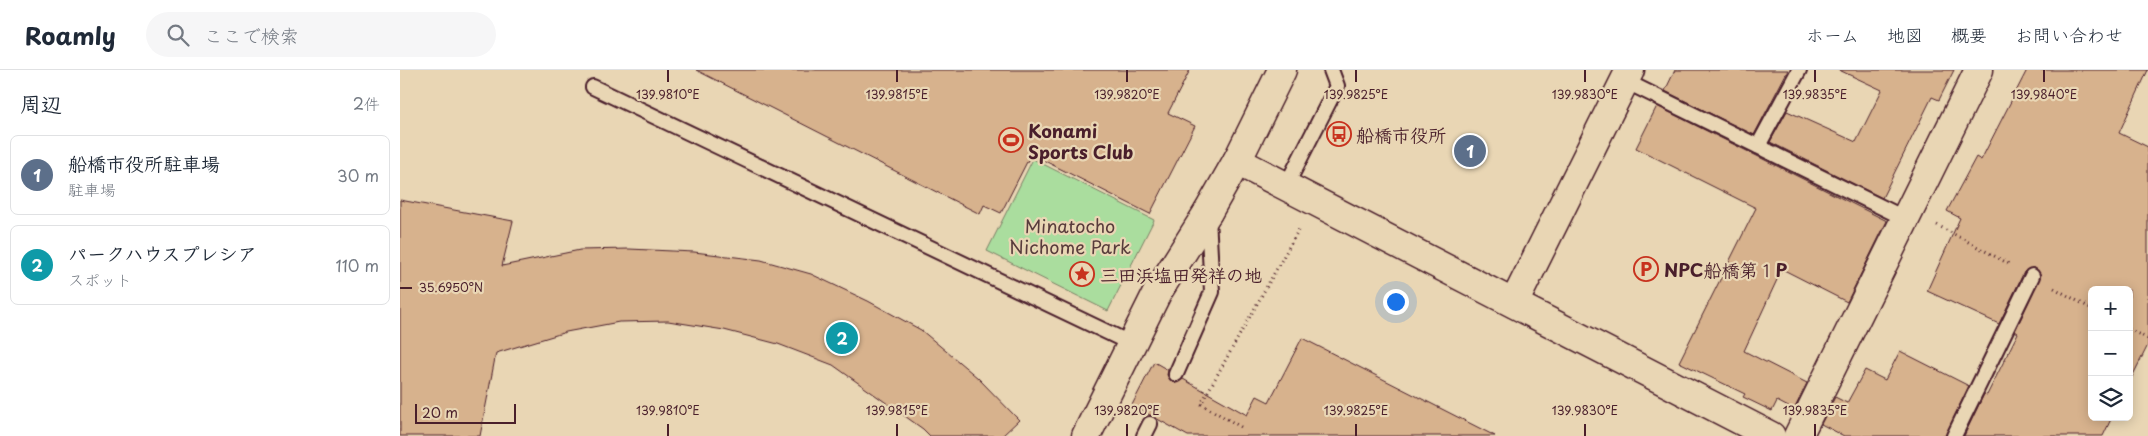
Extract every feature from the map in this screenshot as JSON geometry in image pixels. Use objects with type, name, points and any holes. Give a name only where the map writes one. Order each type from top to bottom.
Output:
[{"type":"street","points":[[1086,436],[1157,293],[1208,212],[1237,161],[1282,70]]},
{"type":"street","points":[[1798,436],[1979,70]]},
{"type":"street","points":[[1514,303],[1628,75]]},
{"type":"street","points":[[1237,161],[1771,436]]},
{"type":"lane","points":[[1286,186],[1337,86],[1331,70]]},
{"type":"lane","points":[[1758,146],[1799,70]]},
{"type":"lane","points":[[1628,75],[1758,146],[1908,215]]},
{"type":"lane","points":[[593,87],[1132,344]]},
{"type":"lane","points":[[1176,374],[1212,292],[1208,212]]},
{"type":"lane","points":[[1954,436],[2032,276]]},
{"type":"path","points":[[1908,215],[2088,306]]},
{"type":"path","points":[[1241,426],[1201,404],[1300,228]]},
{"type":"path","points":[[2133,331],[2148,339]]},
{"type":"green space","name":"Minatocho Nichome Park","points":[[1033,159],[1154,220],[1108,311],[987,251]]},
{"type":"building","name":"Konami Sports Club","points":[[696,70],[1190,70],[1168,113],[1195,126],[1150,214],[1031,154],[1001,213],[984,205],[980,214]]},
{"type":"building","points":[[1675,70],[1788,70],[1754,135],[1665,91]]},
{"type":"building","points":[[1839,70],[1954,70],[1939,100],[1932,97],[1882,198],[1770,142],[1787,111],[1856,142],[1882,90]]},
{"type":"building","points":[[2027,70],[2148,70],[2119,133],[2148,147],[2148,345],[2133,375],[2133,286],[2088,286],[2088,421],[2110,421],[2103,436],[1964,436],[1984,394],[1987,395],[2018,333],[2015,331],[2041,275],[2035,268],[2024,272],[1999,324],[1927,291],[1960,218],[1947,211],[1976,157],[1981,160]]},
{"type":"building","points":[[1657,106],[1887,221],[1847,302],[1782,269],[1744,351],[1807,383],[1794,410],[1777,401],[1772,411],[1743,397],[1745,394],[1679,362],[1756,208],[1636,148]]},
{"type":"building","points":[[400,200],[513,221],[502,266],[580,250],[629,249],[694,252],[761,260],[811,274],[868,301],[921,330],[978,378],[1019,420],[1002,436],[930,436],[923,429],[833,365],[778,344],[724,330],[668,321],[619,322],[566,332],[496,353],[480,436],[400,436]]},
{"type":"building","points":[[1302,338],[1495,436],[1188,436],[1132,405],[1154,362],[1168,370],[1167,375],[1172,382],[1177,383],[1183,379],[1247,415],[1257,396],[1269,402]]},
{"type":"building","points":[[1900,351],[1969,386],[1945,436],[1844,436],[1821,424],[1835,397],[1847,403],[1865,370],[1885,380]]},
{"type":"place","name":"船橋市役所","points":[[1339,134]]},
{"type":"place","name":"Konami Sports Club","points":[[1011,140]]},
{"type":"place","name":"船橋市役所駐車場","points":[[1470,151]]},
{"type":"place","name":"NPC船橋第１P","points":[[1646,269]]},
{"type":"place","name":"三田浜塩田発祥の地","points":[[1082,274]]},
{"type":"place","name":"パークハウスプレシア","points":[[842,338]]}]
